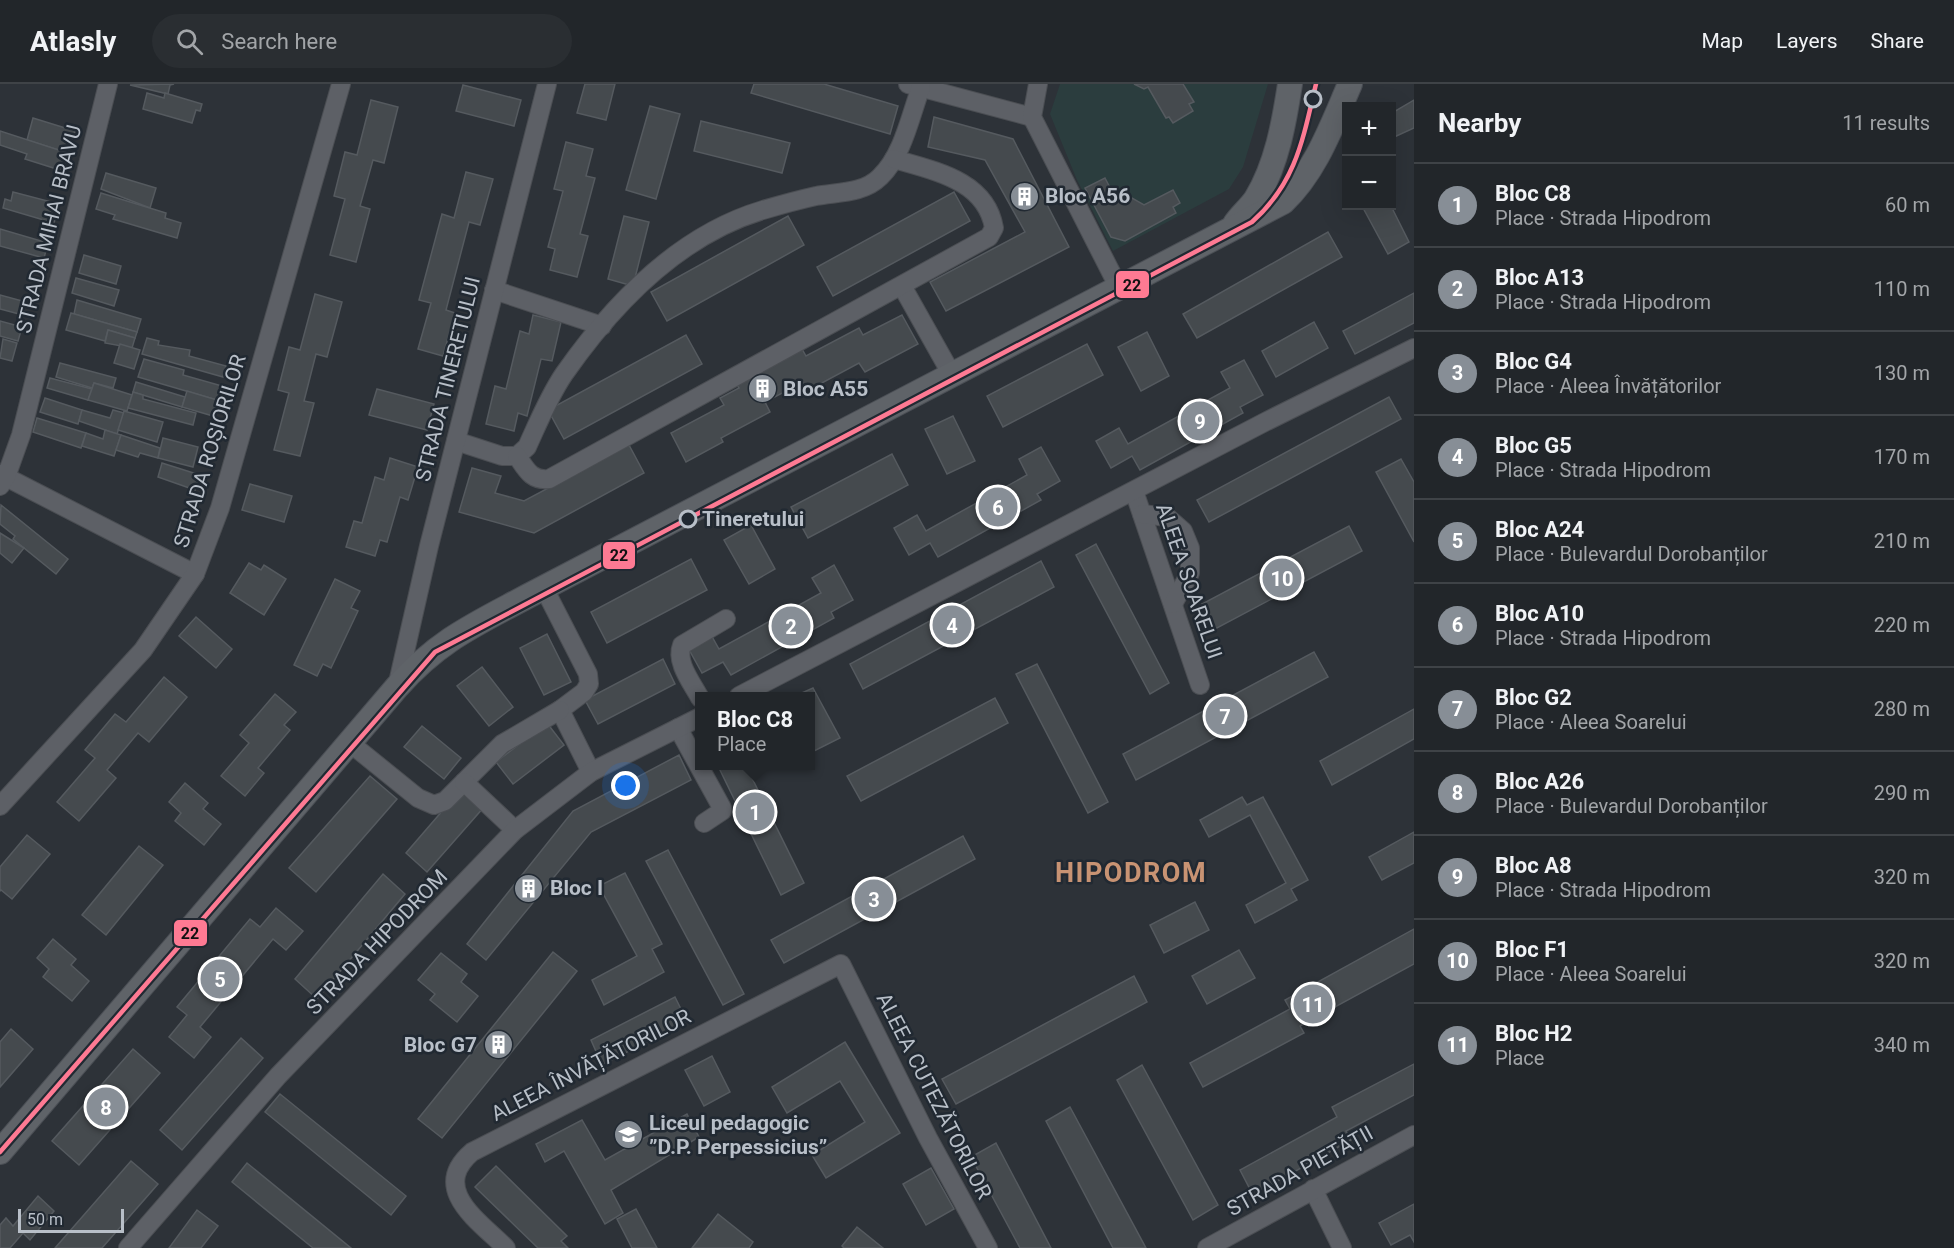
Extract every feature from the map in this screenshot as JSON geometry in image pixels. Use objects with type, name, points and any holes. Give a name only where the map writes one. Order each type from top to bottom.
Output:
[{"type":"main road","points":[[1232,228],[1255,199],[1272,162],[1283,133],[1290,84]]},
{"type":"main road","points":[[0,1152],[397,687],[442,643],[1283,202],[1297,189],[1323,146],[1350,84]]},
{"type":"street","name":"STRADA MIHAI BRAVU","points":[[2,479],[21,435],[108,84]]},
{"type":"street","name":"STRADA ROȘIORILOR","points":[[0,807],[143,650],[195,574],[220,508],[341,84]]},
{"type":"street","name":"STRADA TINERETULUI","points":[[397,687],[429,546],[547,84]]},
{"type":"street","points":[[1038,84],[1032,117],[1119,288]]},
{"type":"street","points":[[456,441],[502,456],[517,456],[527,447],[563,376],[602,326],[664,261],[719,226],[783,205],[862,189],[879,178],[894,159],[914,86],[1032,117]]},
{"type":"street","points":[[517,456],[528,474],[540,480],[549,479],[989,237],[994,228],[992,216],[980,197],[964,183],[894,159]]},
{"type":"street","points":[[902,286],[952,375]]},
{"type":"street","points":[[494,290],[602,326]]},
{"type":"street","points":[[747,692],[1414,348]]},
{"type":"street","points":[[2,479],[195,574]]},
{"type":"street","name":"ALEEA SOARELUI","points":[[1134,491],[1200,686]]},
{"type":"street","points":[[1142,514],[1167,517],[1183,531],[1190,548],[1190,573],[1173,604]]},
{"type":"street","points":[[350,743],[418,798],[434,805],[445,801],[502,744],[560,711],[584,692],[589,684],[588,674],[544,588]]},
{"type":"street","points":[[696,692],[681,662],[679,652],[682,645],[726,619]]},
{"type":"street","points":[[560,711],[591,772]]},
{"type":"street","name":"STRADA HIPODROM","points":[[128,1248],[278,1076],[515,830],[591,772],[695,719]]},
{"type":"street","points":[[678,729],[695,760]]},
{"type":"street","points":[[701,770],[722,808],[722,811],[704,823]]},
{"type":"street","points":[[464,782],[515,830]]},
{"type":"street","name":"ALEEA CUTEZĂTORILOR","points":[[841,964],[934,1148],[988,1248]]},
{"type":"street","name":"ALEEA ÎNVĂȚĂTORILOR","points":[[506,1248],[464,1206],[455,1191],[454,1178],[457,1167],[472,1152],[841,964]]},
{"type":"street","name":"STRADA PIETĂȚII","points":[[1207,1248],[1414,1135]]},
{"type":"street","points":[[1313,1189],[1342,1248]]},
{"type":"shaded area","points":[[1060,84],[1134,84],[1144,89],[1148,87],[1166,118],[1169,117],[1173,123],[1193,111],[1189,104],[1193,102],[1183,84],[1268,84],[1243,167],[1229,189],[1113,251],[1077,180],[1050,114]],"holes":[[[1105,178],[1115,197],[1125,194],[1144,205],[1173,190],[1180,203],[1173,207],[1176,213],[1125,241],[1085,188]]]},
{"type":"building","points":[[174,84],[170,85],[168,94],[130,85]]},
{"type":"building","points":[[585,84],[615,84],[606,120],[577,113]]},
{"type":"building","points":[[754,84],[824,84],[898,106],[890,134],[751,93]]},
{"type":"building","points":[[1134,84],[1183,84],[1194,102],[1189,104],[1193,111],[1173,123],[1169,117],[1166,118],[1148,87],[1144,89]]},
{"type":"building","points":[[463,85],[521,100],[514,126],[456,111]]},
{"type":"building","points":[[147,93],[164,98],[165,93],[202,104],[200,111],[196,110],[192,123],[143,109]]},
{"type":"building","points":[[371,100],[398,107],[384,163],[373,160],[360,206],[370,209],[356,262],[330,255],[345,199],[334,196],[345,152],[357,155]]},
{"type":"building","points":[[1414,100],[1414,128],[1396,136],[1396,111]]},
{"type":"building","points":[[650,106],[680,114],[656,199],[626,190]]},
{"type":"building","name":"Bloc A56","points":[[934,117],[1013,139],[1069,247],[946,311],[930,282],[1025,232],[985,160],[928,147]]},
{"type":"building","points":[[33,118],[75,131],[68,153],[27,140]]},
{"type":"building","points":[[701,121],[790,143],[782,173],[694,151]]},
{"type":"building","points":[[0,131],[68,153],[63,171],[25,159],[27,154],[0,145]]},
{"type":"building","points":[[566,142],[593,149],[586,176],[595,178],[580,234],[588,236],[577,277],[550,270],[555,249],[548,247],[563,191],[554,189]]},
{"type":"building","points":[[466,172],[493,179],[480,225],[469,222],[446,310],[455,313],[443,356],[418,349],[431,303],[419,300],[442,214],[454,218]]},
{"type":"building","points":[[106,173],[156,188],[150,208],[101,189]]},
{"type":"building","points":[[1105,178],[1115,197],[1125,194],[1144,205],[1173,190],[1180,203],[1173,207],[1176,213],[1125,241],[1111,237],[1085,188]]},
{"type":"building","points":[[13,192],[59,204],[54,223],[3,208],[5,199],[11,201]]},
{"type":"building","points":[[954,192],[970,221],[833,296],[817,267]]},
{"type":"building","points":[[101,193],[166,213],[165,218],[181,223],[177,238],[113,219],[115,215],[96,209]]},
{"type":"building","points":[[1364,210],[1393,210],[1409,242],[1388,254]]},
{"type":"building","points":[[624,216],[649,222],[633,286],[608,279]]},
{"type":"building","points":[[788,216],[804,245],[667,321],[651,292]]},
{"type":"building","points":[[0,229],[48,243],[44,258],[0,246]]},
{"type":"building","points":[[1328,232],[1342,257],[1197,338],[1183,314]]},
{"type":"building","points":[[84,255],[121,266],[116,284],[79,273]]},
{"type":"building","points":[[76,278],[119,290],[114,306],[72,293]]},
{"type":"building","points":[[1414,293],[1414,323],[1355,354],[1343,331]]},
{"type":"building","points":[[315,294],[342,302],[327,357],[316,354],[304,401],[314,403],[300,456],[274,450],[289,393],[278,390],[289,347],[300,350]]},
{"type":"building","points":[[0,295],[26,302],[23,315],[0,309]]},
{"type":"building","points":[[77,300],[141,319],[137,332],[74,314]]},
{"type":"building","points":[[71,313],[137,332],[135,338],[108,330],[105,341],[66,330]]},
{"type":"building","points":[[533,315],[561,322],[552,361],[541,359],[527,416],[518,413],[514,431],[486,424],[495,386],[506,389],[520,331],[529,334]]},
{"type":"building","name":"Bloc A55","points":[[902,315],[918,344],[865,372],[859,363],[807,391],[803,382],[765,402],[770,412],[721,438],[723,442],[686,462],[671,433],[724,405],[720,398],[739,388],[736,383],[802,349],[806,356],[859,328],[863,335]]},
{"type":"building","points":[[0,321],[22,327],[18,341],[0,336]]},
{"type":"building","points":[[1314,322],[1328,348],[1276,377],[1262,351]]},
{"type":"building","points":[[108,330],[135,338],[132,348],[105,343]]},
{"type":"building","points":[[1147,332],[1169,376],[1141,391],[1118,347]]},
{"type":"building","points":[[686,335],[702,364],[564,439],[548,410]]},
{"type":"building","points":[[147,338],[159,341],[158,345],[190,350],[189,356],[226,366],[223,377],[142,354]]},
{"type":"building","points":[[3,339],[17,343],[12,361],[0,358]]},
{"type":"building","points":[[120,344],[140,350],[134,369],[114,363]]},
{"type":"building","points":[[1087,344],[1103,375],[1003,427],[987,396]]},
{"type":"building","points":[[144,359],[184,370],[183,375],[222,386],[217,400],[138,377]]},
{"type":"building","points":[[1244,360],[1263,395],[1240,407],[1243,413],[1140,470],[1132,456],[1111,468],[1096,441],[1119,428],[1128,444],[1230,388],[1221,372]]},
{"type":"building","points":[[60,363],[116,378],[113,388],[94,383],[92,388],[56,377]]},
{"type":"building","points":[[50,378],[92,389],[88,400],[47,388]]},
{"type":"building","points":[[136,382],[185,397],[182,407],[133,392]]},
{"type":"building","points":[[94,383],[132,395],[127,411],[88,400]]},
{"type":"building","points":[[377,389],[434,404],[427,430],[369,415]]},
{"type":"building","points":[[187,391],[217,400],[213,416],[182,407]]},
{"type":"building","points":[[133,392],[143,395],[143,399],[196,413],[193,425],[128,408]]},
{"type":"building","points":[[1389,397],[1401,419],[1209,522],[1197,500]]},
{"type":"building","points":[[45,398],[82,410],[78,424],[40,412]]},
{"type":"building","points":[[82,410],[110,418],[113,410],[124,413],[117,434],[79,421]]},
{"type":"building","points":[[124,411],[163,422],[157,442],[118,430]]},
{"type":"building","points":[[953,416],[975,461],[947,474],[925,429]]},
{"type":"building","points":[[37,418],[86,433],[81,448],[33,432]]},
{"type":"building","points":[[105,430],[121,435],[114,456],[82,446],[86,433],[103,439]]},
{"type":"building","points":[[121,435],[160,448],[158,458],[140,453],[138,457],[116,450]]},
{"type":"building","points":[[163,438],[198,447],[193,467],[158,458]]},
{"type":"building","points":[[629,445],[644,473],[534,533],[459,512],[472,468],[501,476],[495,493],[524,501]]},
{"type":"building","points":[[1041,447],[1060,481],[1037,494],[1041,500],[938,557],[930,543],[909,555],[894,528],[917,515],[926,531],[1027,475],[1019,459]]},
{"type":"building","points":[[892,454],[908,485],[808,538],[791,507]]},
{"type":"building","points":[[390,458],[418,467],[408,500],[400,497],[387,542],[380,540],[375,556],[346,547],[354,521],[362,523],[375,477],[384,480]]},
{"type":"building","points":[[1401,459],[1414,482],[1414,542],[1376,472]]},
{"type":"building","points":[[162,463],[200,475],[195,490],[158,477]]},
{"type":"building","points":[[250,484],[292,496],[284,522],[242,510]]},
{"type":"building","points":[[1,505],[68,559],[56,574],[13,539],[15,536],[0,524]]},
{"type":"building","points":[[751,525],[775,569],[749,584],[724,540]]},
{"type":"building","points":[[1349,526],[1362,551],[1215,629],[1202,604]]},
{"type":"building","points":[[0,533],[24,548],[12,563],[0,553]]},
{"type":"building","points":[[1096,544],[1169,683],[1150,694],[1076,555]]},
{"type":"building","points":[[691,559],[707,590],[607,643],[591,612]]},
{"type":"building","points":[[1041,561],[1054,587],[863,689],[850,664]]},
{"type":"building","points":[[249,563],[261,570],[264,565],[286,579],[264,615],[230,593]]},
{"type":"building","points":[[834,565],[853,600],[831,612],[834,618],[731,675],[723,662],[702,673],[687,646],[710,633],[719,649],[821,593],[812,578]]},
{"type":"building","points":[[335,579],[360,591],[351,608],[358,611],[331,668],[323,664],[317,676],[294,665]]},
{"type":"building","points":[[196,617],[232,649],[216,668],[179,636]]},
{"type":"building","points":[[547,634],[571,682],[544,695],[520,648]]},
{"type":"building","points":[[1314,652],[1328,677],[1136,780],[1123,754]]},
{"type":"building","points":[[663,659],[675,684],[598,724],[585,700]]},
{"type":"building","points":[[1037,664],[1108,802],[1088,813],[1016,674]]},
{"type":"building","points":[[482,667],[513,707],[489,726],[457,686]]},
{"type":"building","points":[[164,677],[187,697],[149,742],[138,733],[107,770],[116,778],[79,821],[57,802],[95,758],[85,750],[115,714],[126,722]]},
{"type":"building","points":[[813,688],[840,738],[815,750],[815,692],[804,692]]},
{"type":"building","points":[[275,694],[296,712],[284,725],[290,730],[258,768],[264,773],[245,796],[221,776],[249,743],[240,735]]},
{"type":"building","points":[[995,698],[1008,723],[861,801],[847,776]]},
{"type":"building","points":[[1414,709],[1414,739],[1332,785],[1320,761]]},
{"type":"building","points":[[547,723],[564,745],[513,784],[496,762]]},
{"type":"building","points":[[422,726],[461,758],[444,779],[404,747]]},
{"type":"building","name":"Bloc I","points":[[679,755],[691,780],[591,832],[486,960],[467,944],[573,811]]},
{"type":"building","points":[[720,770],[748,770],[804,883],[781,895]]},
{"type":"building","points":[[370,776],[397,799],[316,892],[289,868]]},
{"type":"building","points":[[185,783],[208,803],[203,809],[221,824],[204,845],[175,821],[181,813],[169,802]]},
{"type":"building","points":[[462,788],[484,807],[427,872],[406,853]]},
{"type":"building","points":[[1242,797],[1247,805],[1263,797],[1308,880],[1291,889],[1297,900],[1255,923],[1246,905],[1286,883],[1250,815],[1209,837],[1200,820]]},
{"type":"building","points":[[1414,832],[1414,863],[1382,880],[1369,857]]},
{"type":"building","points":[[27,835],[50,854],[12,899],[0,891],[0,867]]},
{"type":"building","points":[[963,836],[975,859],[784,963],[771,940]]},
{"type":"building","points":[[139,846],[163,865],[106,935],[82,915]]},
{"type":"building","points":[[668,850],[744,994],[723,1005],[646,861]]},
{"type":"building","points":[[625,873],[662,944],[652,949],[664,972],[604,1005],[592,980],[637,956],[599,886]]},
{"type":"building","points":[[383,874],[405,894],[317,999],[295,979]]},
{"type":"building","points":[[1195,902],[1209,930],[1164,953],[1150,925]]},
{"type":"building","points":[[276,908],[303,931],[286,950],[273,939],[200,1027],[211,1037],[194,1058],[169,1037],[187,1015],[177,1007],[250,919],[260,927]]},
{"type":"building","points":[[1414,929],[1414,964],[1300,1026],[1304,1033],[1203,1087],[1190,1063],[1290,1009],[1285,1000]]},
{"type":"building","points":[[53,939],[76,959],[71,965],[89,981],[72,1001],[43,977],[49,969],[37,958]]},
{"type":"building","points":[[1239,950],[1255,978],[1207,1004],[1192,976]]},
{"type":"building","name":"Bloc G7","points":[[553,952],[577,971],[442,1138],[418,1119]]},
{"type":"building","points":[[441,953],[467,974],[461,982],[478,996],[457,1022],[430,1000],[435,994],[418,980]]},
{"type":"building","points":[[1134,976],[1147,1002],[956,1104],[942,1079]]},
{"type":"building","points":[[675,997],[687,1021],[602,1065],[591,1040]]},
{"type":"building","points":[[11,1029],[33,1049],[0,1087],[0,1042]]},
{"type":"building","points":[[241,1038],[263,1058],[182,1150],[160,1130]]},
{"type":"building","points":[[845,1042],[900,1133],[826,1178],[812,1155],[865,1122],[840,1081],[787,1113],[772,1087]]},
{"type":"building","points":[[133,1049],[160,1073],[79,1165],[52,1141]]},
{"type":"building","points":[[712,1056],[730,1092],[704,1106],[685,1070]]},
{"type":"building","points":[[1414,1064],[1414,1095],[1346,1131],[1351,1140],[1253,1195],[1240,1170],[1337,1117],[1332,1107]]},
{"type":"building","points":[[1142,1065],[1218,1205],[1193,1220],[1117,1080]]},
{"type":"building","points":[[280,1094],[406,1196],[391,1215],[265,1112]]},
{"type":"building","points":[[1070,1107],[1146,1248],[1113,1248],[1046,1121]]},
{"type":"building","points":[[687,1114],[699,1137],[611,1190],[623,1213],[605,1224],[564,1151],[545,1162],[536,1144],[582,1120],[605,1160]]},
{"type":"building","points":[[996,1143],[1051,1248],[1020,1248],[971,1157]]},
{"type":"building","points":[[131,1161],[158,1184],[102,1248],[55,1248]]},
{"type":"building","points":[[247,1163],[351,1248],[313,1248],[232,1182]]},
{"type":"building","points":[[496,1166],[567,1236],[561,1241],[568,1248],[538,1248],[475,1187]]},
{"type":"building","points":[[931,1168],[954,1209],[926,1225],[903,1184]]},
{"type":"building","points":[[38,1196],[54,1211],[30,1240],[23,1233],[10,1248],[0,1248],[0,1225],[6,1218],[13,1226]]},
{"type":"building","points":[[1414,1204],[1414,1242],[1410,1235],[1391,1245],[1379,1223]]},
{"type":"building","points":[[636,1209],[657,1248],[632,1248],[617,1219]]},
{"type":"building","points":[[197,1210],[218,1226],[201,1248],[169,1248]]},
{"type":"building","points":[[718,1214],[753,1242],[749,1248],[692,1248]]},
{"type":"building","points":[[857,1227],[883,1248],[844,1248],[842,1246]]},
{"type":"transit line","name":"22","points":[[0,1152],[435,652],[1252,222],[1279,192],[1296,159],[1316,84]]},
{"type":"place","name":"Bloc A56","points":[[1024,196]]},
{"type":"place","name":"Bloc A55","points":[[762,389]]},
{"type":"place","name":"Bloc A8","points":[[1200,421]]},
{"type":"place","name":"Bloc A10","points":[[998,507]]},
{"type":"place","name":"Tineretului","points":[[688,519]]},
{"type":"place","name":"Bloc F1","points":[[1282,578]]},
{"type":"place","name":"Bloc G5","points":[[952,625]]},
{"type":"place","name":"Bloc A13","points":[[791,626]]},
{"type":"place","name":"Bloc G2","points":[[1225,716]]},
{"type":"place","name":"Bloc C8","points":[[755,812]]},
{"type":"place","name":"Bloc I","points":[[529,888]]},
{"type":"place","name":"Bloc G4","points":[[874,899]]},
{"type":"place","name":"Bloc A24","points":[[220,979]]},
{"type":"place","name":"Bloc H2","points":[[1313,1004]]},
{"type":"place","name":"Bloc G7","points":[[498,1045]]},
{"type":"place","name":"Bloc A26","points":[[106,1107]]},
{"type":"place","name":"Liceul pedagogic ”D.P. Perpessicius”","points":[[628,1135]]},
{"type":"district","name":"HIPODROM","points":[[1131,873]]}]
